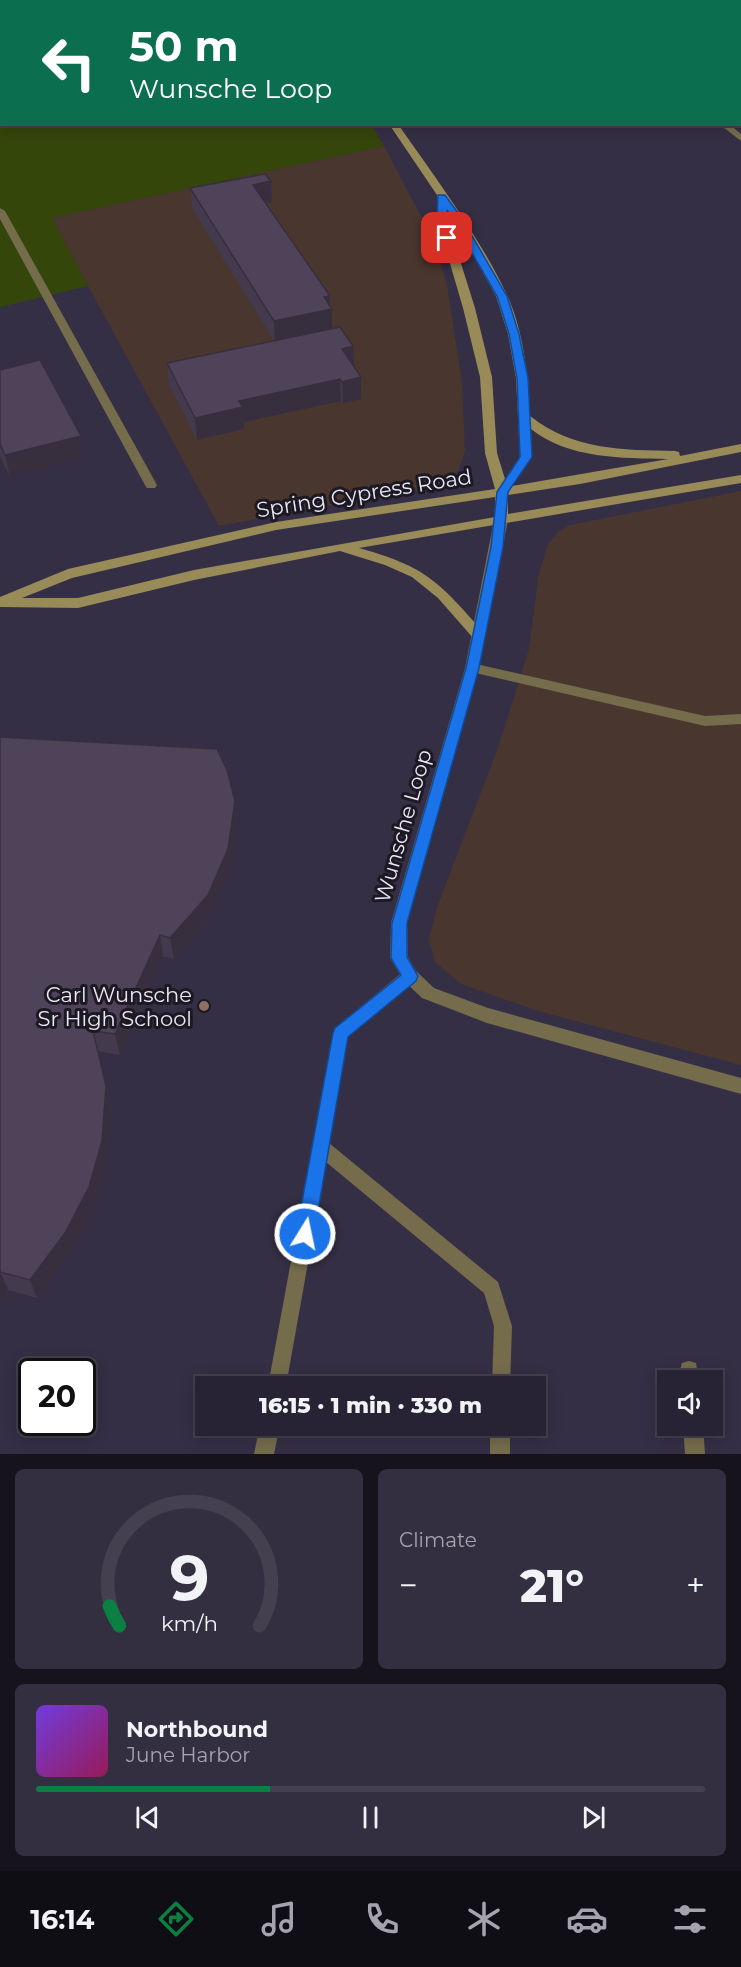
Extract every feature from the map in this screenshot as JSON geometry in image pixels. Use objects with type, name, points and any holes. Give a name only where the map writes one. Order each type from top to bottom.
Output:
[{"type":"main road","points":[[394,126],[441,197],[457,217],[502,296],[514,334],[522,378],[526,457],[502,492]]},
{"type":"main road","points":[[441,197],[444,228],[469,308],[486,377],[491,453],[502,492],[501,520]]},
{"type":"main road","points":[[525,418],[539,431],[577,447],[662,455],[704,455]]},
{"type":"main road","name":"Spring Cypress Road","points":[[0,603],[68,574],[265,529],[580,480],[741,448]]},
{"type":"main road","name":"Spring Cypress Road","points":[[0,603],[78,603],[194,575],[340,547],[741,479]]},
{"type":"main road","points":[[340,547],[390,562],[417,574],[440,593],[479,636]]},
{"type":"street","name":"Wunsche Loop","points":[[501,520],[472,668],[399,923],[399,958],[410,976],[428,993],[487,1015],[741,1086]]},
{"type":"lane","points":[[726,126],[741,138]]},
{"type":"lane","points":[[0,211],[151,485]]},
{"type":"lane","points":[[472,668],[705,721],[741,719]]},
{"type":"lane","points":[[279,1376],[341,1033],[410,976]]},
{"type":"lane","points":[[321,1147],[492,1288],[503,1326],[501,1376]]},
{"type":"lane","points":[[264,1454],[268,1436]]},
{"type":"lane","points":[[500,1436],[500,1454]]},
{"type":"lane","points":[[694,1436],[695,1454]]},
{"type":"shaded area","points":[[384,146],[435,243],[447,285],[462,383],[465,452],[458,471],[452,478],[423,489],[219,526],[51,218]]},
{"type":"shaded area","points":[[741,491],[741,1065],[538,1011],[461,984],[435,962],[429,940],[437,907],[498,748],[529,649],[539,573],[548,544],[558,532],[570,525]]},
{"type":"green space","points":[[0,126],[372,126],[384,146],[52,218],[88,286],[0,307]]},
{"type":"building","points":[[265,174],[271,181],[253,185],[330,296],[324,297],[332,309],[274,321],[190,188]]},
{"type":"building","points":[[340,327],[353,346],[342,349],[361,377],[342,382],[340,379],[239,401],[243,407],[195,418],[167,363]]},
{"type":"building","points":[[40,360],[81,436],[5,455],[0,444],[0,370]]},
{"type":"building","points":[[0,737],[217,749],[227,770],[235,801],[228,849],[208,895],[170,938],[160,935],[115,1034],[93,1031],[106,1086],[102,1141],[89,1187],[65,1233],[30,1280],[0,1272]]},
{"type":"place","name":"Carl Wunsche Sr High School","points":[[204,1006]]},
{"type":"route","points":[[305,1234],[341,1033],[410,976],[399,958],[399,923],[472,668],[497,547],[502,492],[526,457],[527,434],[522,378],[514,334],[502,296],[457,217],[441,197],[442,219],[447,238]]}]
